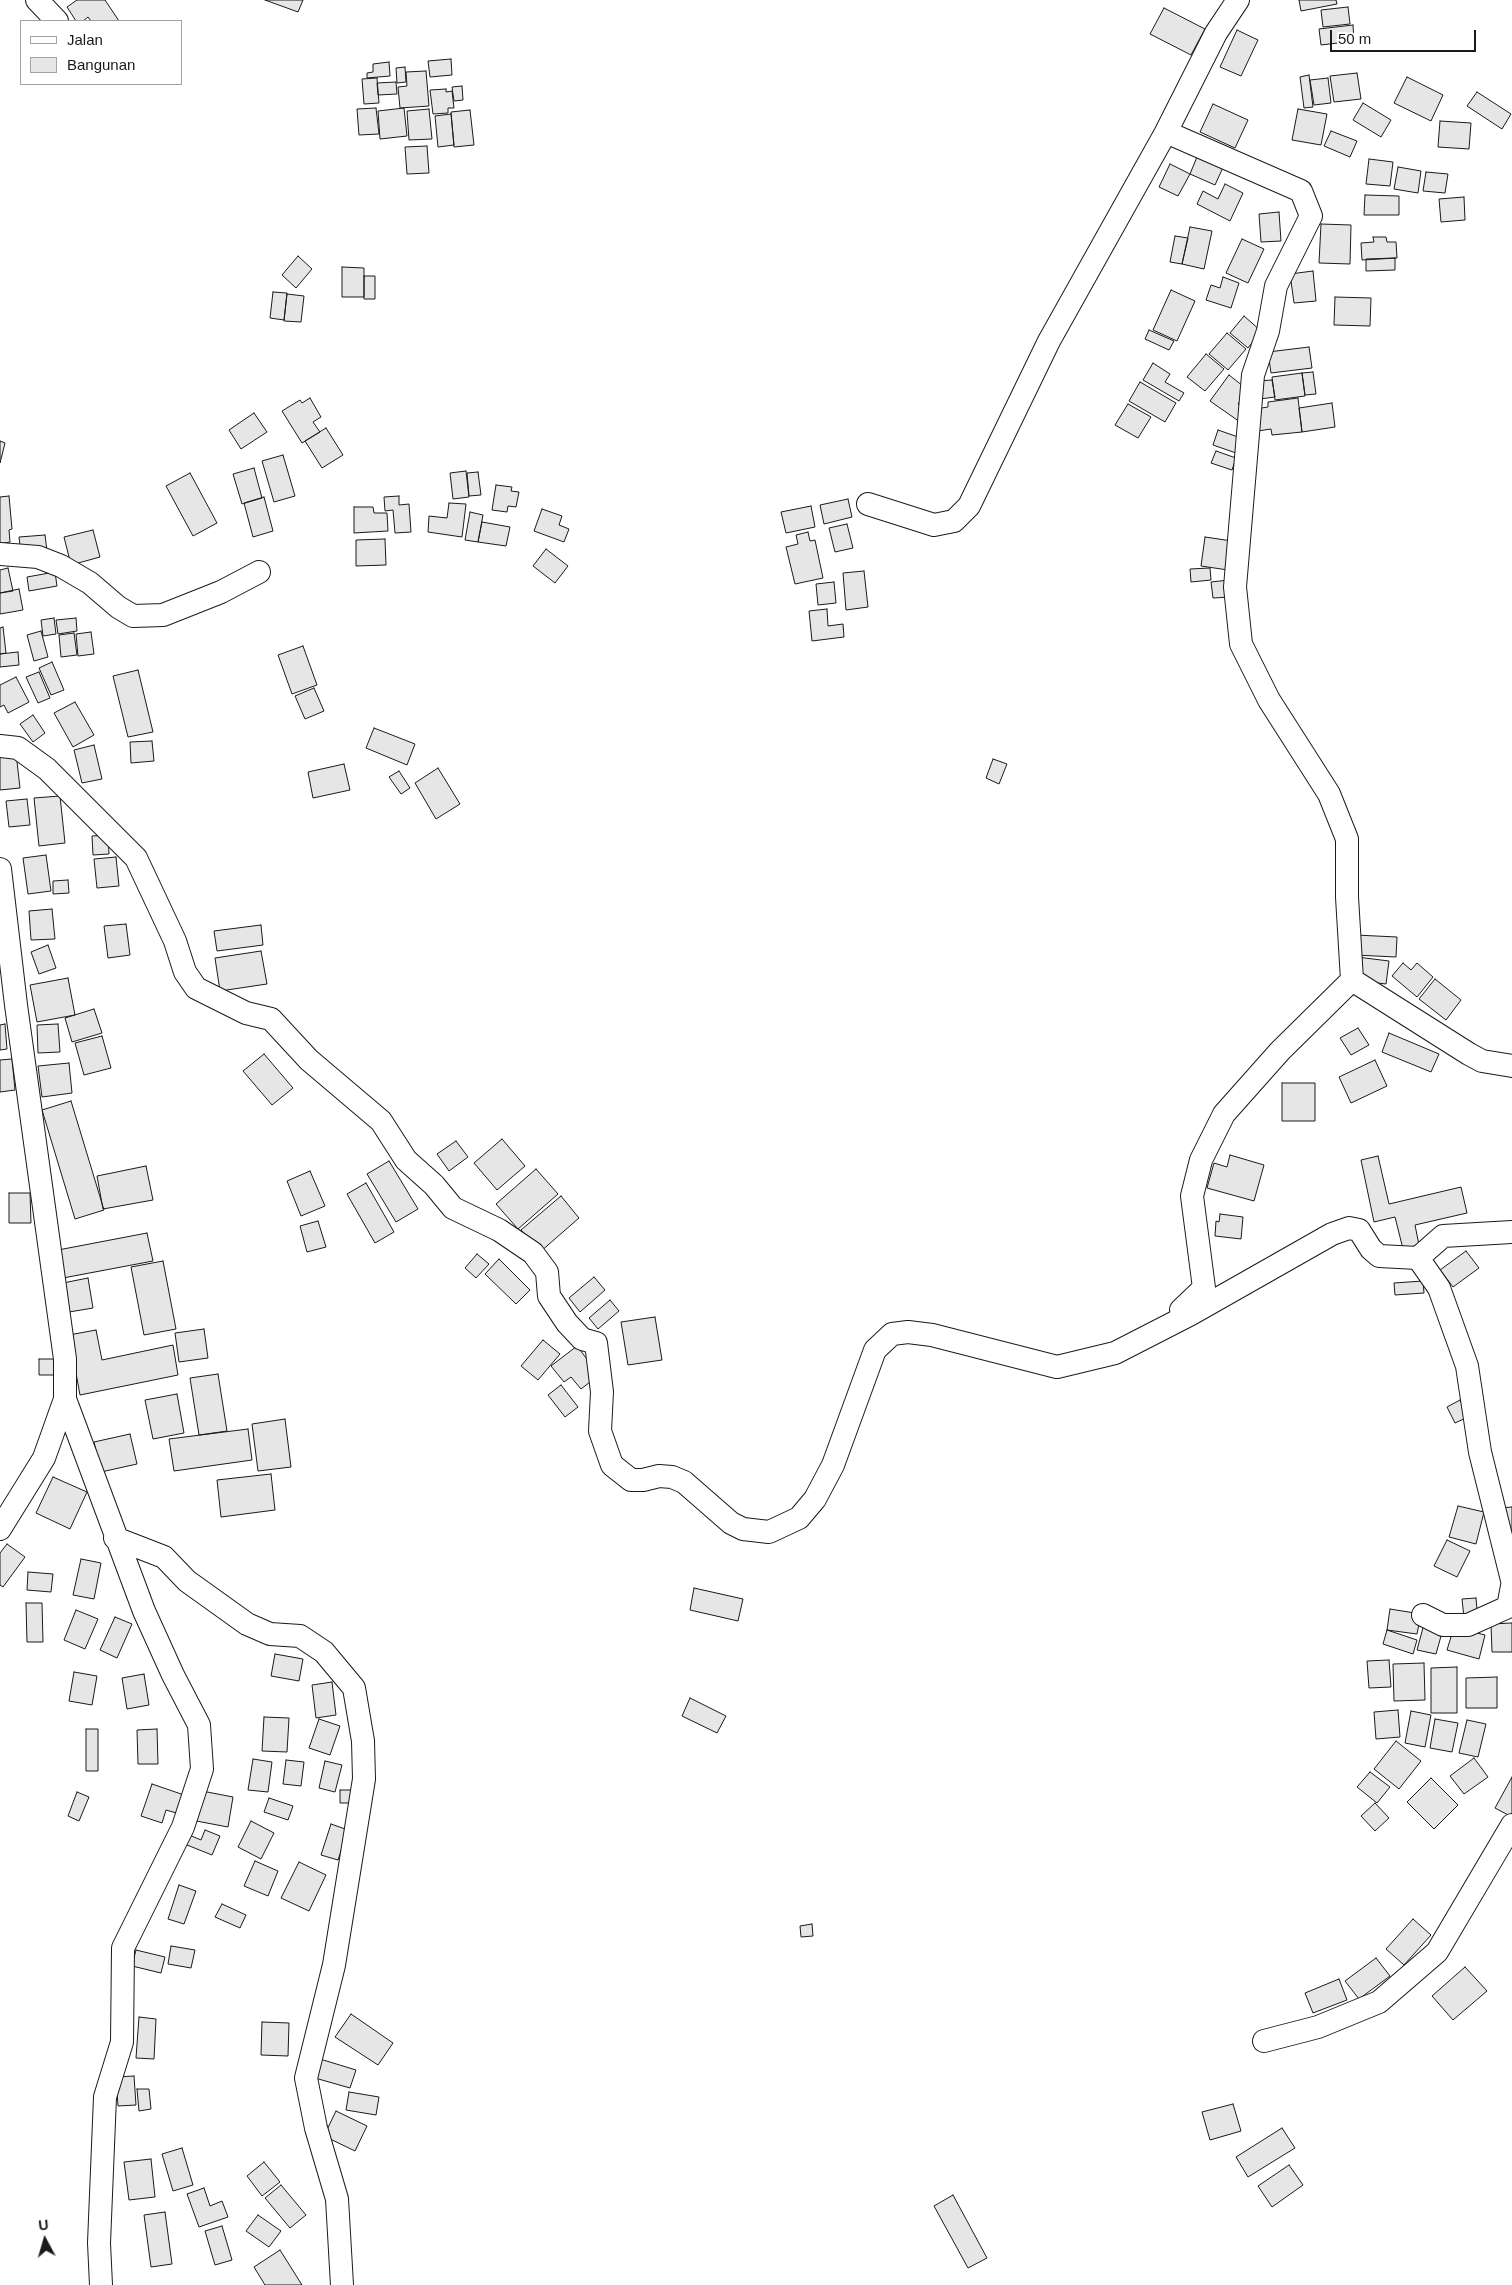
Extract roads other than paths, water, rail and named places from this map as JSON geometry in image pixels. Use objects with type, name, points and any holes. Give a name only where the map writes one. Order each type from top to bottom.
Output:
[{"type":"street","points":[[37,0],[56,20]]},
{"type":"street","points":[[868,504],[934,525],[954,522],[969,506],[1049,341],[1166,132],[1216,33],[1238,0]]},
{"type":"street","points":[[1160,1330],[1204,1288],[1192,1196],[1201,1160],[1224,1114],[1280,1051],[1352,980],[1346,897],[1347,839],[1329,794],[1269,700],[1242,644],[1235,587],[1253,375],[1268,331],[1276,286],[1311,216],[1301,191],[1166,132]]},
{"type":"street","points":[[0,554],[38,557],[61,566],[90,583],[118,607],[133,616],[163,615],[221,592],[259,572]]},
{"type":"street","points":[[0,746],[18,748],[47,769],[136,858],[175,941],[185,972],[196,988],[246,1012],[270,1019],[309,1060],[381,1121],[406,1160],[434,1185],[453,1208],[499,1230],[533,1253],[547,1272],[549,1296],[567,1323],[582,1339],[596,1343],[602,1392],[600,1431],[612,1465],[631,1480],[643,1480],[659,1476],[672,1477],[684,1482],[731,1522],[749,1530],[769,1532],[799,1518],[815,1499],[833,1465],[875,1350],[892,1334],[908,1332],[932,1335],[1057,1367],[1115,1353],[1332,1234],[1349,1228],[1359,1230],[1371,1249],[1379,1256],[1418,1258],[1443,1236],[1512,1232]]},
{"type":"street","points":[[0,869],[16,1005],[65,1360],[65,1399],[44,1458],[0,1529]]},
{"type":"street","points":[[1352,980],[1482,1061],[1512,1066]]},
{"type":"street","points":[[1482,1061],[1512,1059]]},
{"type":"street","points":[[1418,1258],[1438,1288],[1467,1366],[1480,1452],[1512,1580]]},
{"type":"street","points":[[65,1399],[115,1538],[172,1675],[199,1725],[202,1769],[183,1827],[123,1948],[122,2042],[105,2097],[99,2243],[101,2285]]},
{"type":"street","points":[[115,1538],[164,1558],[187,1581],[247,1624],[270,1634],[300,1636],[324,1652],[354,1688],[363,1741],[364,1779],[334,1965],[306,2078],[316,2128],[336,2199],[342,2285]]},
{"type":"street","points":[[1423,1615],[1443,1625],[1468,1625],[1508,1607],[1512,1586]]},
{"type":"street","points":[[1264,2041],[1318,2027],[1379,2002],[1437,1952],[1512,1825]]}]
